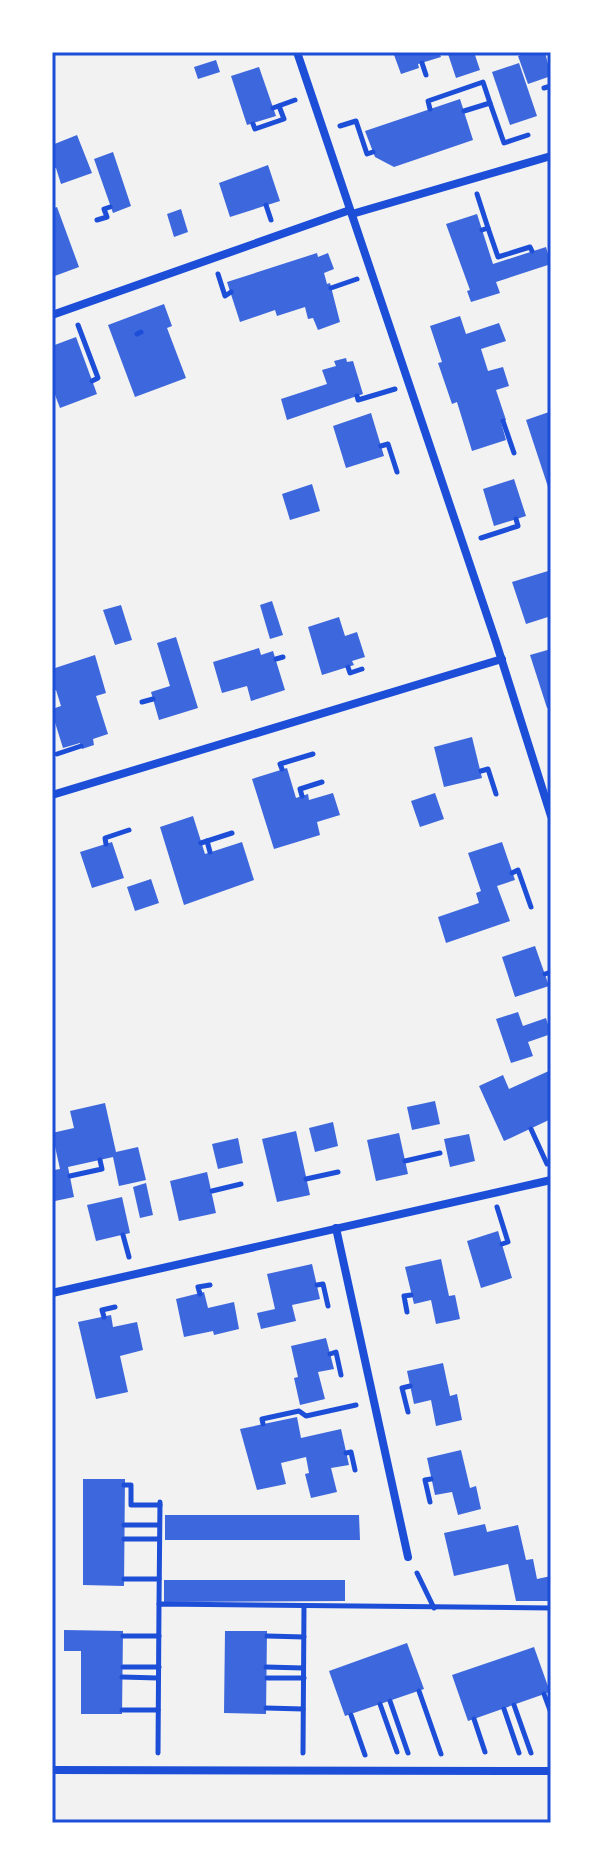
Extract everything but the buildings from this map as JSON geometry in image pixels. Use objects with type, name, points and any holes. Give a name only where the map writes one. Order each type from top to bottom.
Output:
[{"type":"street","points":[[297,52],[502,659],[551,816]]},
{"type":"street","points":[[52,315],[351,212],[551,156]]},
{"type":"street","points":[[52,795],[502,659]]},
{"type":"street","points":[[52,1293],[551,1180]]},
{"type":"street","points":[[336,1228],[408,1557]]},
{"type":"street","points":[[52,1770],[551,1771]]},
{"type":"path","points":[[422,63],[426,75]]},
{"type":"path","points":[[430,109],[428,101],[483,82],[504,143],[528,135]]},
{"type":"path","points":[[544,88],[551,86]]},
{"type":"path","points":[[464,111],[490,103]]},
{"type":"path","points":[[253,124],[255,129],[284,119],[279,106]]},
{"type":"path","points":[[358,126],[367,154],[373,152]]},
{"type":"path","points":[[472,178],[485,229],[498,257],[530,247],[532,251]]},
{"type":"path","points":[[97,220],[107,217],[104,209],[110,207]]},
{"type":"path","points":[[213,258],[225,296],[231,292]]},
{"type":"path","points":[[72,308],[84,350],[98,378],[92,381]]},
{"type":"path","points":[[357,396],[358,400],[409,384]]},
{"type":"path","points":[[503,421],[514,453]]},
{"type":"path","points":[[381,446],[388,444],[397,472]]},
{"type":"path","points":[[463,544],[518,526],[516,519]]},
{"type":"path","points":[[276,659],[283,657]]},
{"type":"path","points":[[348,667],[350,673],[362,669]]},
{"type":"path","points":[[142,702],[153,699]]},
{"type":"path","points":[[57,754],[81,746]]},
{"type":"path","points":[[282,769],[280,764],[313,754]]},
{"type":"path","points":[[481,771],[488,769],[496,794]]},
{"type":"path","points":[[302,796],[300,789],[322,782]]},
{"type":"path","points":[[106,844],[105,838],[129,830]]},
{"type":"path","points":[[210,852],[204,842],[232,833]]},
{"type":"path","points":[[512,873],[518,870],[531,907]]},
{"type":"path","points":[[531,1129],[551,1173]]},
{"type":"path","points":[[405,1161],[440,1153]]},
{"type":"path","points":[[70,1176],[102,1169],[100,1160]]},
{"type":"path","points":[[306,1179],[338,1172]]},
{"type":"path","points":[[212,1191],[241,1184]]},
{"type":"path","points":[[493,1193],[508,1242],[502,1244]]},
{"type":"path","points":[[317,1285],[323,1284],[328,1306]]},
{"type":"path","points":[[200,1294],[198,1287],[210,1285]]},
{"type":"path","points":[[407,1312],[404,1296],[411,1295]]},
{"type":"path","points":[[104,1317],[102,1310],[115,1307]]},
{"type":"path","points":[[330,1354],[336,1352],[341,1375]]},
{"type":"path","points":[[408,1412],[402,1388],[410,1386]]},
{"type":"path","points":[[263,1424],[262,1419],[299,1411],[306,1416],[374,1401]]},
{"type":"path","points":[[346,1453],[351,1452],[355,1470]]},
{"type":"path","points":[[430,1502],[425,1480],[431,1479]]},
{"type":"path","points":[[124,1485],[131,1485],[131,1505],[160,1504],[157,1770]]},
{"type":"path","points":[[124,1525],[160,1525]]},
{"type":"path","points":[[124,1539],[159,1539]]},
{"type":"path","points":[[408,1557],[434,1608]]},
{"type":"path","points":[[124,1579],[159,1579]]},
{"type":"path","points":[[159,1604],[551,1608]]},
{"type":"path","points":[[303,1770],[304,1606]]},
{"type":"path","points":[[123,1636],[159,1636]]},
{"type":"path","points":[[267,1636],[304,1637]]},
{"type":"path","points":[[123,1667],[159,1667]]},
{"type":"path","points":[[266,1667],[303,1668]]},
{"type":"path","points":[[122,1677],[158,1678]]},
{"type":"path","points":[[267,1678],[304,1678]]},
{"type":"path","points":[[419,1691],[447,1771]]},
{"type":"path","points":[[544,1694],[551,1713]]},
{"type":"path","points":[[390,1701],[415,1770]]},
{"type":"path","points":[[380,1704],[403,1770]]},
{"type":"path","points":[[514,1705],[537,1771]]},
{"type":"path","points":[[266,1708],[303,1709]]},
{"type":"path","points":[[504,1709],[525,1771]]},
{"type":"path","points":[[122,1710],[158,1710]]},
{"type":"path","points":[[351,1715],[370,1770]]},
{"type":"path","points":[[474,1719],[492,1770]]}]
